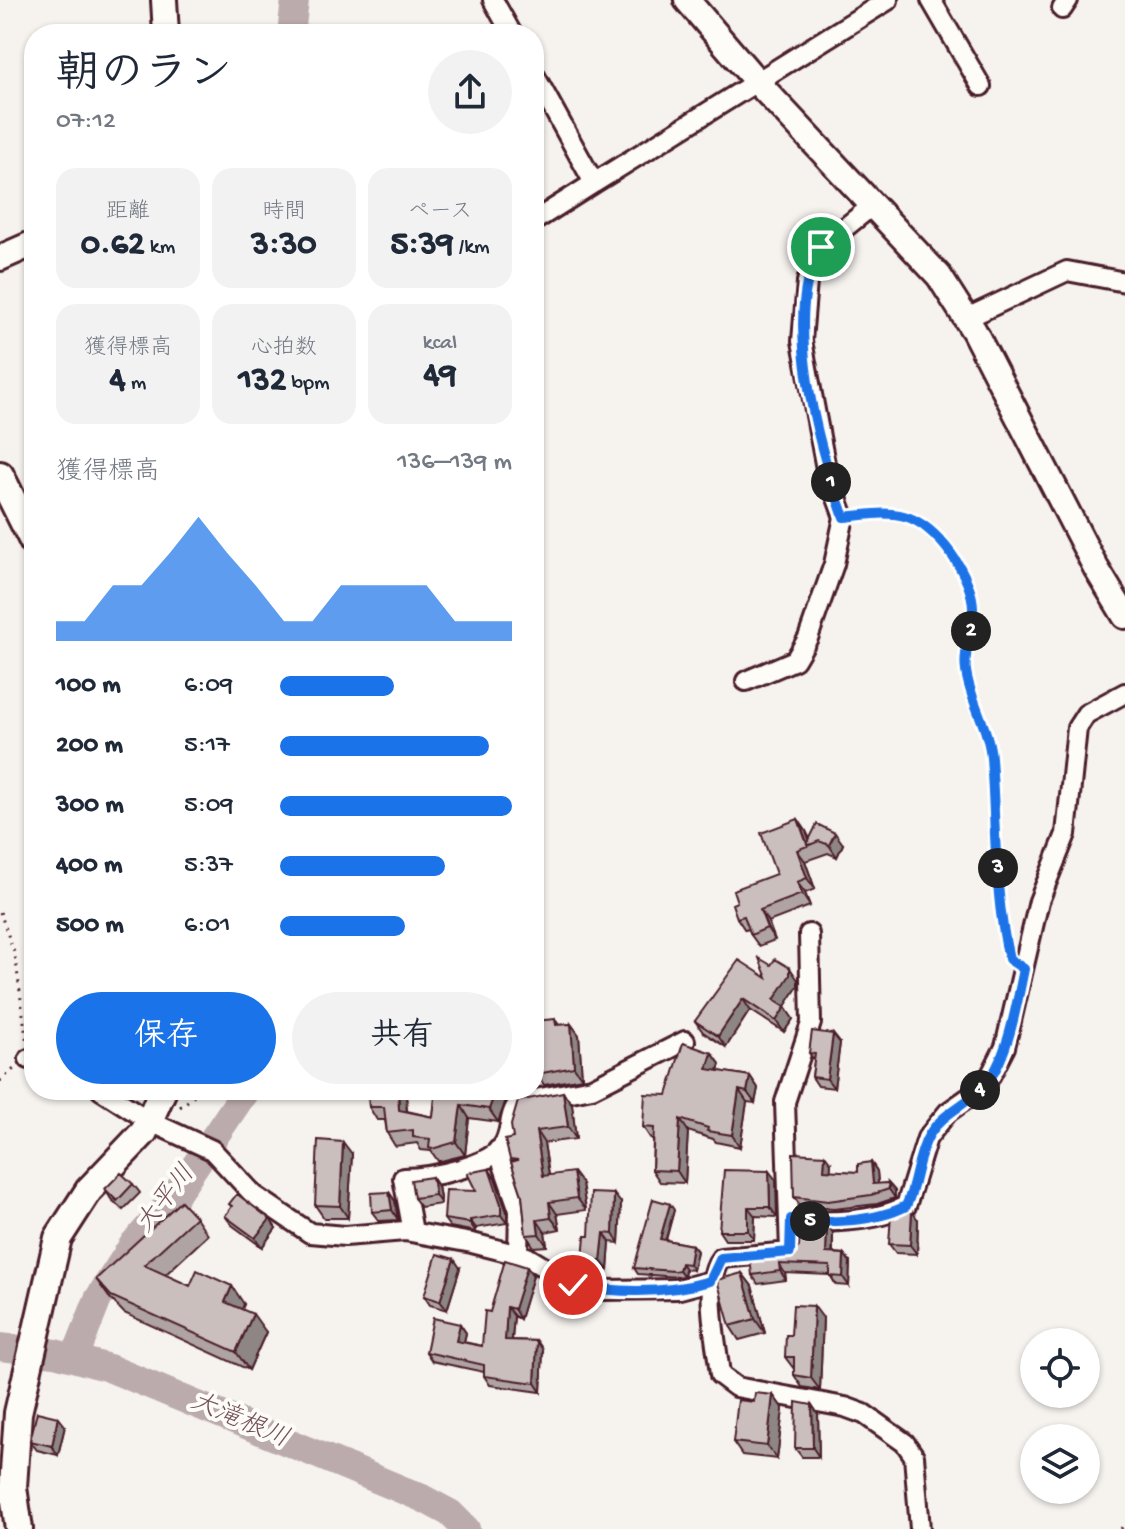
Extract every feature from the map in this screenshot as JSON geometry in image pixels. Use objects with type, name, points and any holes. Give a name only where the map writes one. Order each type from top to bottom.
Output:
[{"type":"main road","points":[[0,475],[24,523]]},
{"type":"main road","points":[[19,1529],[13,1487],[20,1405],[40,1304],[58,1238],[89,1190],[156,1124],[161,1100]]},
{"type":"street","points":[[164,0],[165,24]]},
{"type":"street","points":[[493,0],[506,24]]},
{"type":"street","points":[[687,0],[758,83],[939,276],[967,318],[1125,616]]},
{"type":"street","points":[[544,215],[888,0]]},
{"type":"street","points":[[931,0],[981,86]]},
{"type":"street","points":[[544,92],[594,183]]},
{"type":"street","points":[[746,681],[795,660],[822,600],[844,517],[826,469],[802,341],[813,260],[840,229],[873,205]]},
{"type":"street","points":[[0,258],[24,247]]},
{"type":"street","points":[[967,318],[1067,271],[1125,282]]},
{"type":"street","points":[[791,1219],[855,1218],[894,1212],[906,1206],[927,1138],[948,1112],[985,1086],[1005,1047],[1039,901],[1066,834],[1077,728],[1086,714],[1125,693]]},
{"type":"street","points":[[809,934],[811,1023],[785,1102],[790,1252],[721,1258],[710,1281],[720,1375],[736,1387],[845,1407],[864,1414],[905,1443],[914,1456],[920,1529]]},
{"type":"street","points":[[544,1097],[592,1088],[685,1041]]},
{"type":"street","points":[[117,1100],[156,1124],[212,1150],[254,1195],[310,1233],[345,1236],[413,1232],[518,1254],[573,1285],[604,1290],[680,1289],[710,1281]]},
{"type":"street","points":[[413,1232],[403,1178],[426,1178],[474,1164],[498,1150],[504,1145],[512,1113],[520,1102],[530,1100]]},
{"type":"street","points":[[498,1150],[519,1210],[518,1254]]},
{"type":"path","points":[[844,517],[884,514],[911,518],[939,541],[963,574],[973,610],[965,654],[966,672],[991,755],[993,818],[1004,936],[1009,959],[1024,969]]},
{"type":"path","points":[[0,912],[15,955],[24,1013]]},
{"type":"path","points":[[156,1124],[188,1100]]},
{"type":"path","points":[[1121,1529],[1125,1522]]},
{"type":"building","points":[[798,819],[807,844],[817,824],[835,833],[829,845],[819,841],[797,850],[807,878],[797,882],[802,894],[760,910],[767,928],[751,935],[744,916],[737,918],[732,904],[737,902],[733,890],[776,874],[761,833]]},
{"type":"building","points":[[759,958],[771,965],[775,959],[790,968],[790,975],[774,1000],[785,1007],[776,1021],[743,999],[718,1036],[695,1021],[739,960],[767,978]]},
{"type":"building","points":[[555,1019],[556,1025],[571,1024],[574,1067],[544,1073],[544,1020]]},
{"type":"building","points":[[812,1031],[833,1034],[827,1079],[812,1077],[815,1054],[809,1053]]},
{"type":"building","points":[[683,1043],[712,1053],[707,1069],[750,1076],[747,1092],[739,1090],[732,1135],[707,1131],[708,1128],[680,1119],[677,1171],[652,1170],[654,1128],[643,1127],[645,1094],[667,1095]]},
{"type":"building","points":[[563,1092],[568,1127],[536,1131],[543,1176],[573,1172],[577,1198],[549,1202],[551,1218],[537,1220],[539,1234],[526,1235],[522,1195],[511,1162],[518,1160],[510,1159],[505,1140],[513,1138],[511,1125],[518,1101],[544,1100],[544,1096]]},
{"type":"building","points":[[369,1100],[398,1100],[399,1110],[433,1117],[435,1100],[492,1100],[489,1109],[461,1105],[456,1142],[432,1149],[429,1148],[430,1139],[413,1137],[413,1130],[387,1133],[384,1107],[369,1107]]},
{"type":"building","points":[[318,1140],[343,1142],[340,1206],[315,1205]]},
{"type":"building","points":[[793,1153],[825,1155],[824,1170],[858,1172],[858,1164],[871,1162],[873,1184],[888,1183],[889,1189],[871,1195],[828,1201],[794,1197]]},
{"type":"building","points":[[489,1169],[501,1204],[501,1215],[470,1220],[470,1223],[444,1219],[446,1190],[476,1191],[467,1173]]},
{"type":"building","points":[[724,1170],[769,1171],[770,1207],[748,1207],[748,1231],[719,1231]]},
{"type":"building","points":[[121,1173],[133,1184],[117,1201],[105,1189]]},
{"type":"building","points":[[432,1177],[435,1195],[414,1198],[411,1180]]},
{"type":"building","points":[[389,1192],[392,1210],[372,1212],[371,1193]]},
{"type":"building","points":[[591,1193],[614,1194],[613,1234],[604,1233],[601,1261],[583,1259],[585,1236],[589,1236]]},
{"type":"building","points":[[237,1194],[270,1219],[255,1238],[225,1216]]},
{"type":"building","points":[[653,1199],[670,1204],[660,1239],[692,1245],[689,1264],[681,1263],[679,1270],[634,1268]]},
{"type":"building","points":[[181,1201],[196,1217],[144,1265],[190,1286],[197,1270],[232,1286],[225,1302],[253,1314],[236,1352],[111,1296],[96,1279]]},
{"type":"building","points":[[912,1211],[910,1245],[889,1244],[891,1214]]},
{"type":"building","points":[[813,1225],[827,1225],[826,1253],[844,1254],[843,1277],[830,1276],[830,1266],[779,1264],[780,1271],[752,1275],[750,1258],[790,1254],[799,1247],[800,1232],[812,1232]]},
{"type":"building","points":[[437,1254],[454,1259],[440,1301],[424,1296]]},
{"type":"building","points":[[505,1260],[527,1267],[514,1309],[507,1307],[505,1340],[537,1341],[535,1383],[484,1376],[484,1365],[426,1352],[433,1318],[460,1324],[456,1341],[482,1346],[485,1311],[490,1312]]},
{"type":"building","points":[[742,1273],[755,1319],[730,1326],[717,1280]]},
{"type":"building","points":[[549,1279],[572,1289],[567,1303],[554,1298],[556,1293],[545,1290]]},
{"type":"building","points":[[793,1305],[814,1306],[811,1378],[794,1375],[794,1357],[785,1357],[786,1335],[791,1335]]},
{"type":"building","points":[[755,1393],[773,1395],[767,1446],[733,1442],[738,1400],[754,1402]]},
{"type":"building","points":[[796,1402],[812,1405],[813,1448],[795,1448]]},
{"type":"building","points":[[37,1412],[58,1417],[52,1446],[30,1441]]},
{"type":"waterway","name":"大平川","points":[[292,24],[295,0]]},
{"type":"waterway","name":"大平川","points":[[75,1357],[98,1299],[134,1243],[170,1203],[239,1100]]},
{"type":"waterway","name":"大滝根川","points":[[0,1347],[55,1353],[109,1368],[422,1498],[450,1513],[466,1529]]},
{"type":"route","points":[[573,1285],[604,1290],[680,1289],[710,1281],[721,1258],[790,1252],[791,1219],[806,1222],[855,1218],[894,1212],[906,1206],[927,1138],[948,1112],[985,1086],[1005,1047],[1017,1000],[1024,969],[1009,959],[1004,936],[993,818],[991,755],[966,672],[965,654],[970,638],[973,600],[963,574],[939,541],[911,518],[884,514],[844,517],[826,469],[802,341],[807,282],[813,260],[821,247]]}]
